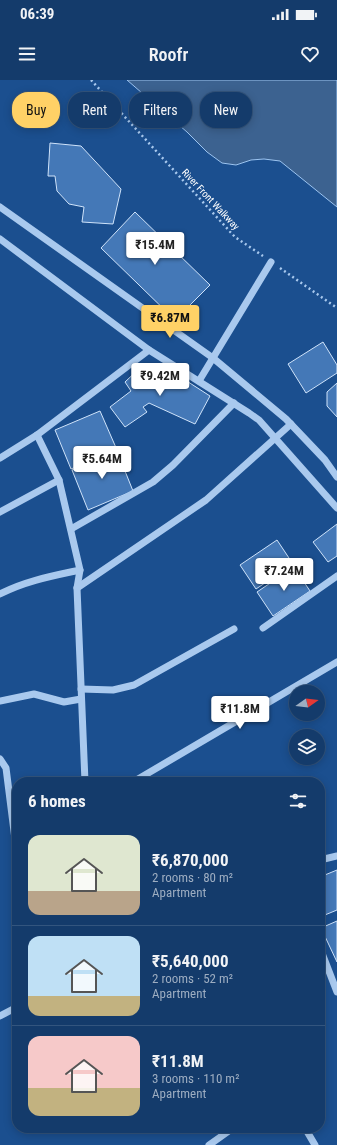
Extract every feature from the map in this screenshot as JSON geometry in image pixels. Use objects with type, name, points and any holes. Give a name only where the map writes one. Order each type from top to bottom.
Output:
[{"type":"street","points":[[0,207],[213,358],[291,424],[325,460],[337,477]]},
{"type":"street","points":[[0,239],[149,350],[259,420],[337,508]]},
{"type":"street","points":[[199,381],[271,262]]},
{"type":"street","points":[[0,458],[37,435],[149,350]]},
{"type":"street","points":[[71,529],[153,482],[173,465],[234,403]]},
{"type":"street","points":[[77,588],[206,500],[291,424]]},
{"type":"street","points":[[37,435],[58,480],[80,570],[77,588],[85,777]]},
{"type":"street","points":[[0,512],[58,480]]},
{"type":"street","points":[[0,594],[12,588],[39,579],[80,570]]},
{"type":"street","points":[[263,628],[337,576]]},
{"type":"street","points":[[81,689],[113,690],[134,684],[234,629]]},
{"type":"street","points":[[142,777],[337,662]]},
{"type":"street","points":[[0,701],[34,694],[64,702],[81,699]]},
{"type":"street","points":[[0,759],[6,768],[12,811]]},
{"type":"street","points":[[325,859],[337,856]]},
{"type":"street","points":[[325,961],[337,992]]},
{"type":"street","points":[[0,1016],[12,1010]]},
{"type":"street","points":[[209,1145],[226,1133]]},
{"type":"street","points":[[308,1133],[315,1145]]},
{"type":"path","name":"River Front Walkway","points":[[91,80],[235,237],[337,308]]},
{"type":"water","points":[[127,80],[337,80],[337,207],[280,161],[264,159],[251,160],[236,165],[222,163],[207,152],[182,128],[192,128],[192,92],[141,92]]},
{"type":"building","points":[[50,143],[81,146],[121,189],[113,224],[82,222],[84,207],[69,204],[57,191],[55,176],[48,176]]},
{"type":"building","points":[[135,212],[210,285],[175,320],[101,248]]},
{"type":"building","points":[[323,342],[337,365],[337,373],[306,393],[288,364]]},
{"type":"building","points":[[144,364],[153,376],[166,375],[168,369],[210,396],[195,424],[149,403],[143,407],[147,412],[125,427],[110,407],[131,391],[125,382]]},
{"type":"building","points":[[337,383],[337,417],[327,406],[327,392]]},
{"type":"building","points":[[100,411],[117,450],[71,469],[55,430]]},
{"type":"building","points":[[117,451],[133,491],[88,510],[72,470]]},
{"type":"building","points":[[337,524],[337,556],[328,562],[313,542]]},
{"type":"building","points":[[277,540],[293,564],[256,589],[240,565]]},
{"type":"building","points":[[294,567],[310,591],[273,616],[257,592]]},
{"type":"building","points":[[337,870],[337,910],[325,915],[325,875]]},
{"type":"building","points":[[337,921],[337,962],[325,936],[325,926]]}]
